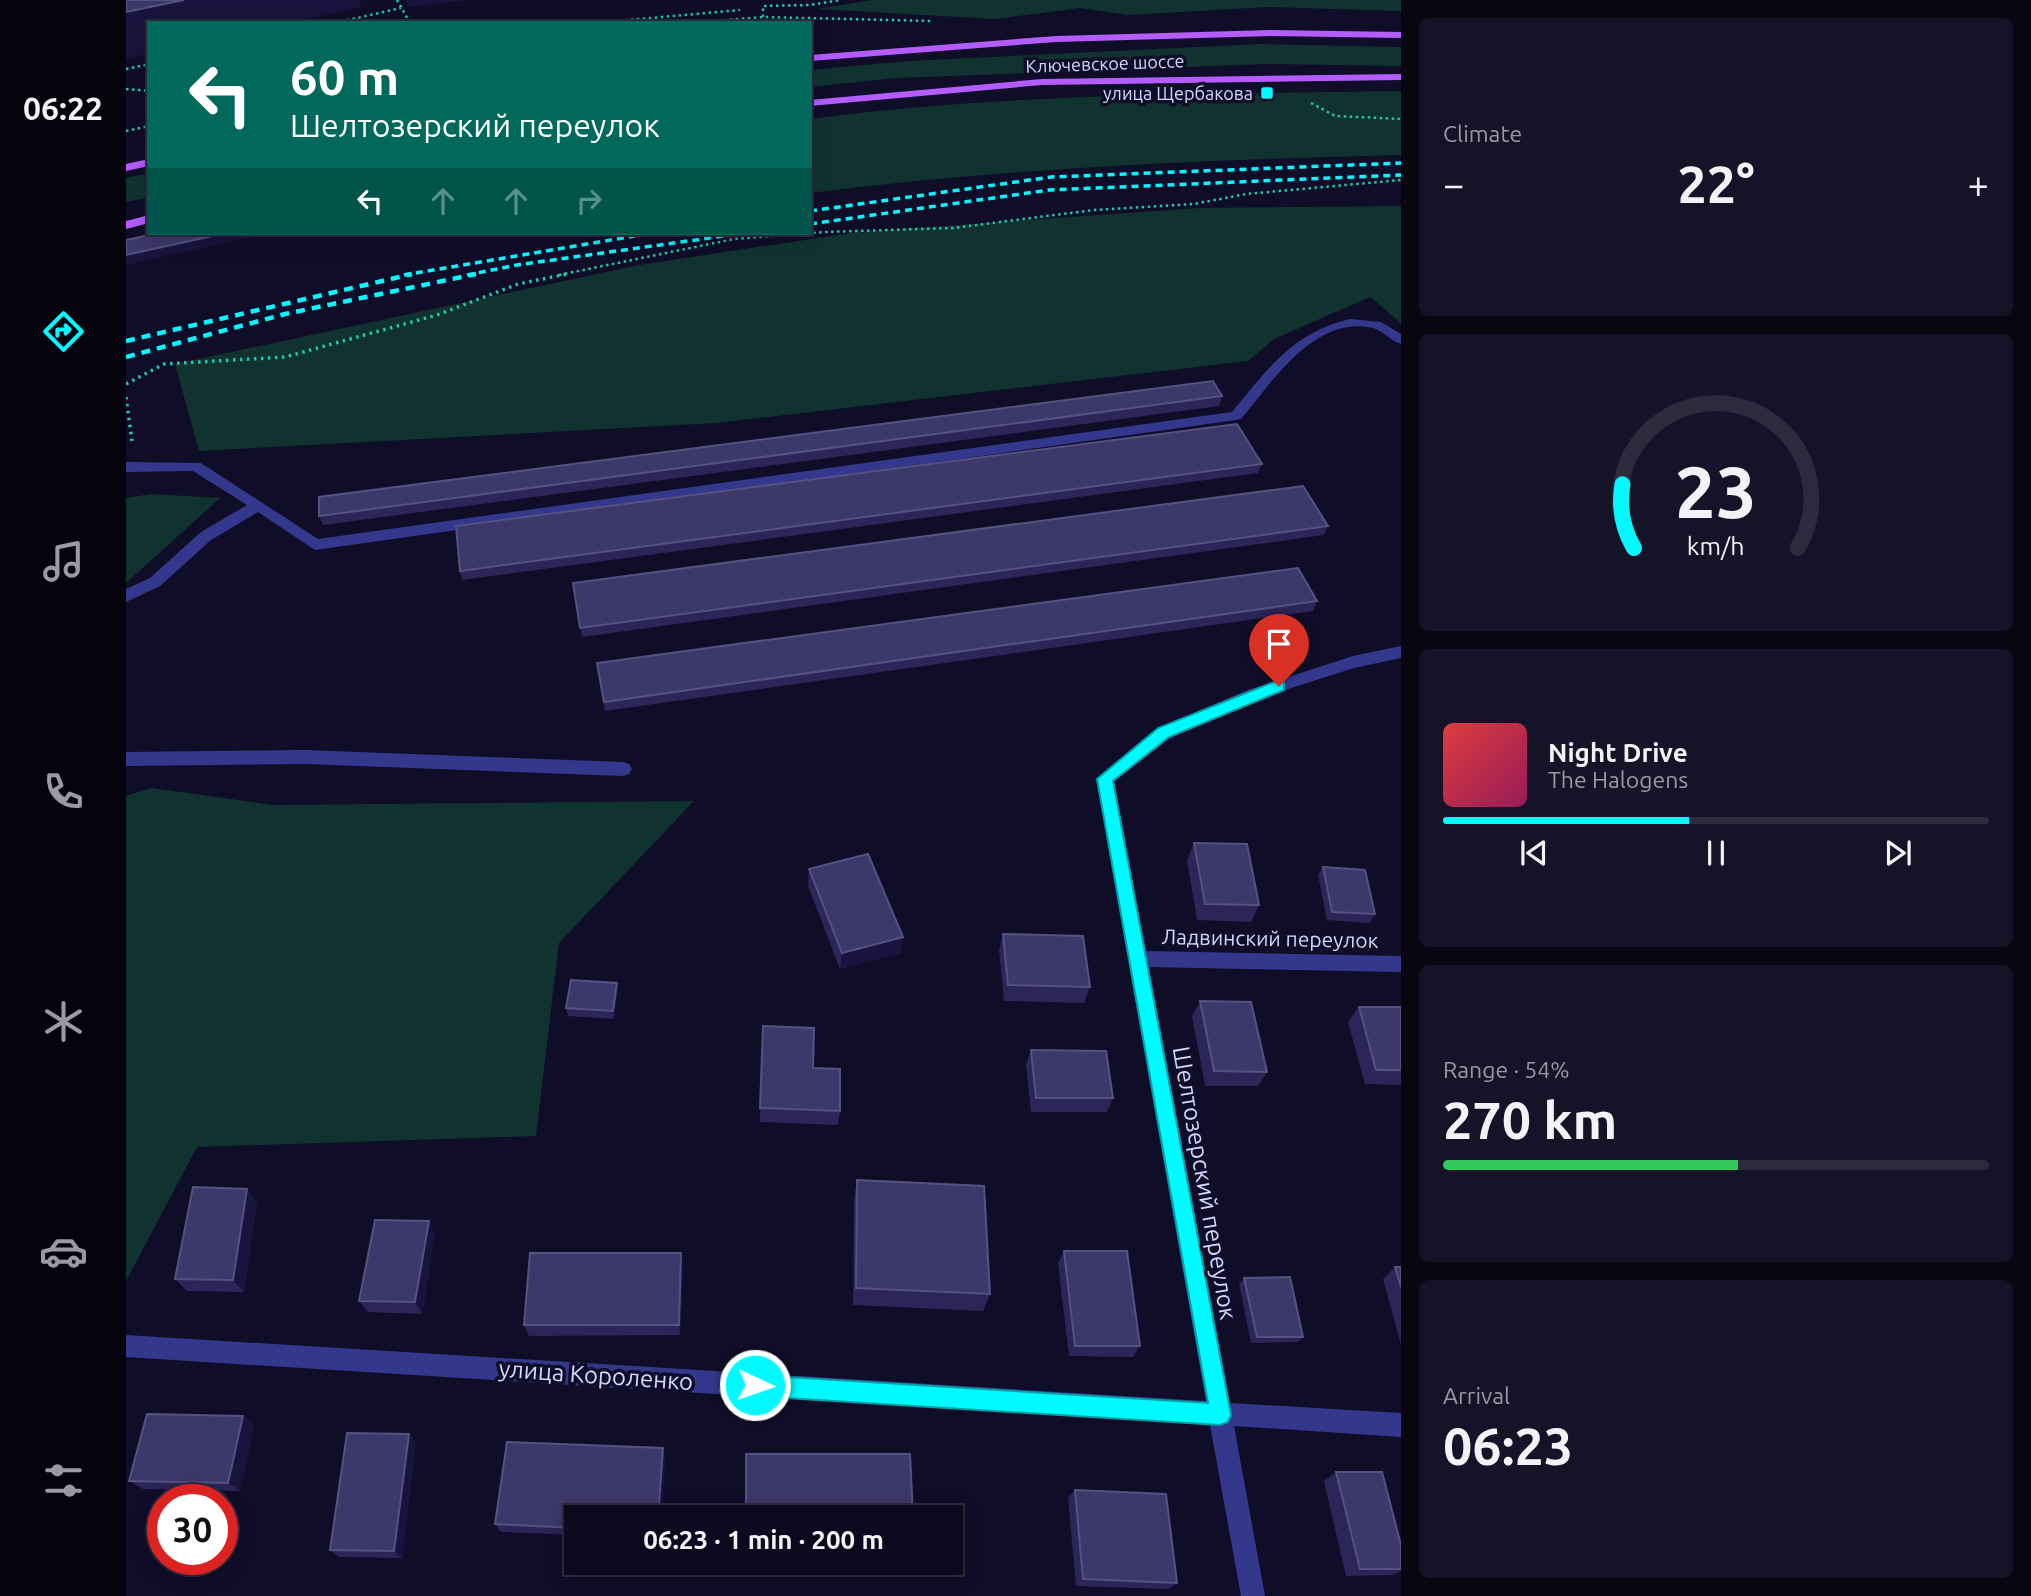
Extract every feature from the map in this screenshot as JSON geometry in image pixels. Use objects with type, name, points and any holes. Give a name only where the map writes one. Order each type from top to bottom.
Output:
[{"type":"main road","name":"Ключевское шоссе","points":[[812,58],[1056,39],[1271,33],[1401,35]]},
{"type":"main road","name":"Ключевское шоссе","points":[[812,103],[1042,82],[1401,77]]},
{"type":"main road","points":[[126,167],[147,162]]},
{"type":"main road","points":[[126,225],[147,220]]},
{"type":"street","points":[[130,466],[195,466],[315,545],[1236,416],[1307,337],[1339,324],[1375,324],[1401,340]]},
{"type":"street","points":[[126,596],[155,582],[206,536],[258,505]]},
{"type":"street","name":"Шелтозерский переулок","points":[[1253,1596],[1105,779],[1164,733],[1254,694],[1353,662],[1401,652]]},
{"type":"street","points":[[126,760],[306,757],[623,769]]},
{"type":"street","name":"Ладвинский переулок","points":[[1138,958],[1401,964]]},
{"type":"street","name":"улица Короленко","points":[[126,1346],[1401,1425]]},
{"type":"path","points":[[397,0],[409,21]]},
{"type":"path","points":[[763,17],[763,6],[809,5],[841,0]]},
{"type":"path","points":[[344,21],[401,8]]},
{"type":"path","points":[[617,21],[740,10]]},
{"type":"path","points":[[713,21],[763,17],[940,22]]},
{"type":"path","points":[[126,69],[147,64]]},
{"type":"path","points":[[126,89],[147,91]]},
{"type":"path","points":[[1307,99],[1335,116],[1401,119]]},
{"type":"path","points":[[126,131],[147,126]]},
{"type":"path","points":[[812,233],[953,228],[1094,210],[1194,204],[1246,194],[1401,180]]},
{"type":"path","points":[[126,384],[164,364],[285,357],[437,315],[518,284],[734,239],[785,235]]},
{"type":"path","points":[[126,397],[130,466]]},
{"type":"green space","points":[[873,0],[1401,0],[1401,11],[1267,7],[1129,15],[1080,8],[995,19],[817,9]]},
{"type":"green space","points":[[1260,44],[1401,47],[1401,66],[1266,64],[896,78],[812,87],[812,70],[908,61]]},
{"type":"green space","points":[[1401,91],[1401,155],[1031,171],[812,193],[812,119],[957,104],[1179,94]]},
{"type":"green space","points":[[147,173],[147,197],[126,202],[126,178]]},
{"type":"green space","points":[[1401,206],[1401,323],[1370,297],[1274,339],[1248,361],[716,423],[199,451],[175,364],[639,265],[857,232],[1199,208]]},
{"type":"green space","points":[[151,494],[220,498],[126,583],[126,498]]},
{"type":"green space","points":[[152,788],[273,805],[694,801],[559,943],[536,1136],[197,1147],[126,1281],[126,796]]},
{"type":"building","points":[[126,0],[184,0],[126,12]]},
{"type":"building","points":[[149,235],[217,235],[126,255],[126,240]]},
{"type":"building","points":[[1213,381],[1222,396],[319,516],[319,497]]},
{"type":"building","points":[[1237,424],[1262,464],[460,571],[456,526]]},
{"type":"building","points":[[1303,486],[1328,526],[580,628],[573,583]]},
{"type":"building","points":[[1298,568],[1317,601],[604,702],[597,663]]},
{"type":"building","points":[[1194,843],[1247,844],[1259,905],[1205,904]]},
{"type":"building","points":[[868,854],[903,937],[842,953],[809,869]]},
{"type":"building","points":[[1323,867],[1365,870],[1375,914],[1332,912]]},
{"type":"building","points":[[1003,934],[1083,936],[1090,987],[1008,985]]},
{"type":"building","points":[[571,980],[617,983],[613,1011],[566,1008]]},
{"type":"building","points":[[1200,1001],[1251,1002],[1267,1072],[1214,1071]]},
{"type":"building","points":[[1359,1007],[1401,1007],[1401,1070],[1376,1070]]},
{"type":"building","points":[[763,1026],[814,1028],[813,1068],[840,1069],[840,1111],[760,1108]]},
{"type":"building","points":[[1031,1050],[1106,1051],[1113,1098],[1036,1098]]},
{"type":"building","points":[[857,1180],[984,1186],[990,1294],[856,1288]]},
{"type":"building","points":[[193,1187],[247,1189],[233,1280],[175,1279]]},
{"type":"building","points":[[375,1220],[429,1221],[415,1302],[359,1301]]},
{"type":"building","points":[[1064,1251],[1127,1251],[1140,1346],[1075,1346]]},
{"type":"building","points":[[530,1253],[681,1253],[679,1325],[524,1325]]},
{"type":"building","points":[[1395,1267],[1401,1267],[1401,1287]]},
{"type":"building","points":[[1290,1277],[1303,1337],[1257,1337],[1244,1278]]},
{"type":"building","points":[[147,1414],[243,1416],[228,1483],[129,1481]]},
{"type":"building","points":[[347,1433],[409,1434],[394,1551],[330,1550]]},
{"type":"building","points":[[507,1442],[663,1448],[659,1505],[564,1505],[564,1527],[495,1524]]},
{"type":"building","points":[[746,1454],[910,1454],[912,1505],[746,1505]]},
{"type":"building","points":[[1336,1472],[1382,1472],[1401,1545],[1401,1569],[1360,1569]]},
{"type":"building","points":[[1075,1490],[1166,1494],[1177,1583],[1083,1579]]},
{"type":"railway","points":[[812,211],[1051,177],[1401,163]]},
{"type":"railway","points":[[812,224],[1049,190],[1401,175]]},
{"type":"railway","points":[[404,275],[640,235]]},
{"type":"railway","points":[[467,275],[517,265],[731,235]]},
{"type":"railway","points":[[126,341],[412,274]]},
{"type":"railway","points":[[126,357],[285,314],[476,274]]},
{"type":"place","name":"улица Щербакова","points":[[1267,93]]},
{"type":"route","points":[[755,1385],[1220,1415],[1105,779],[1164,733],[1279,686]]}]
